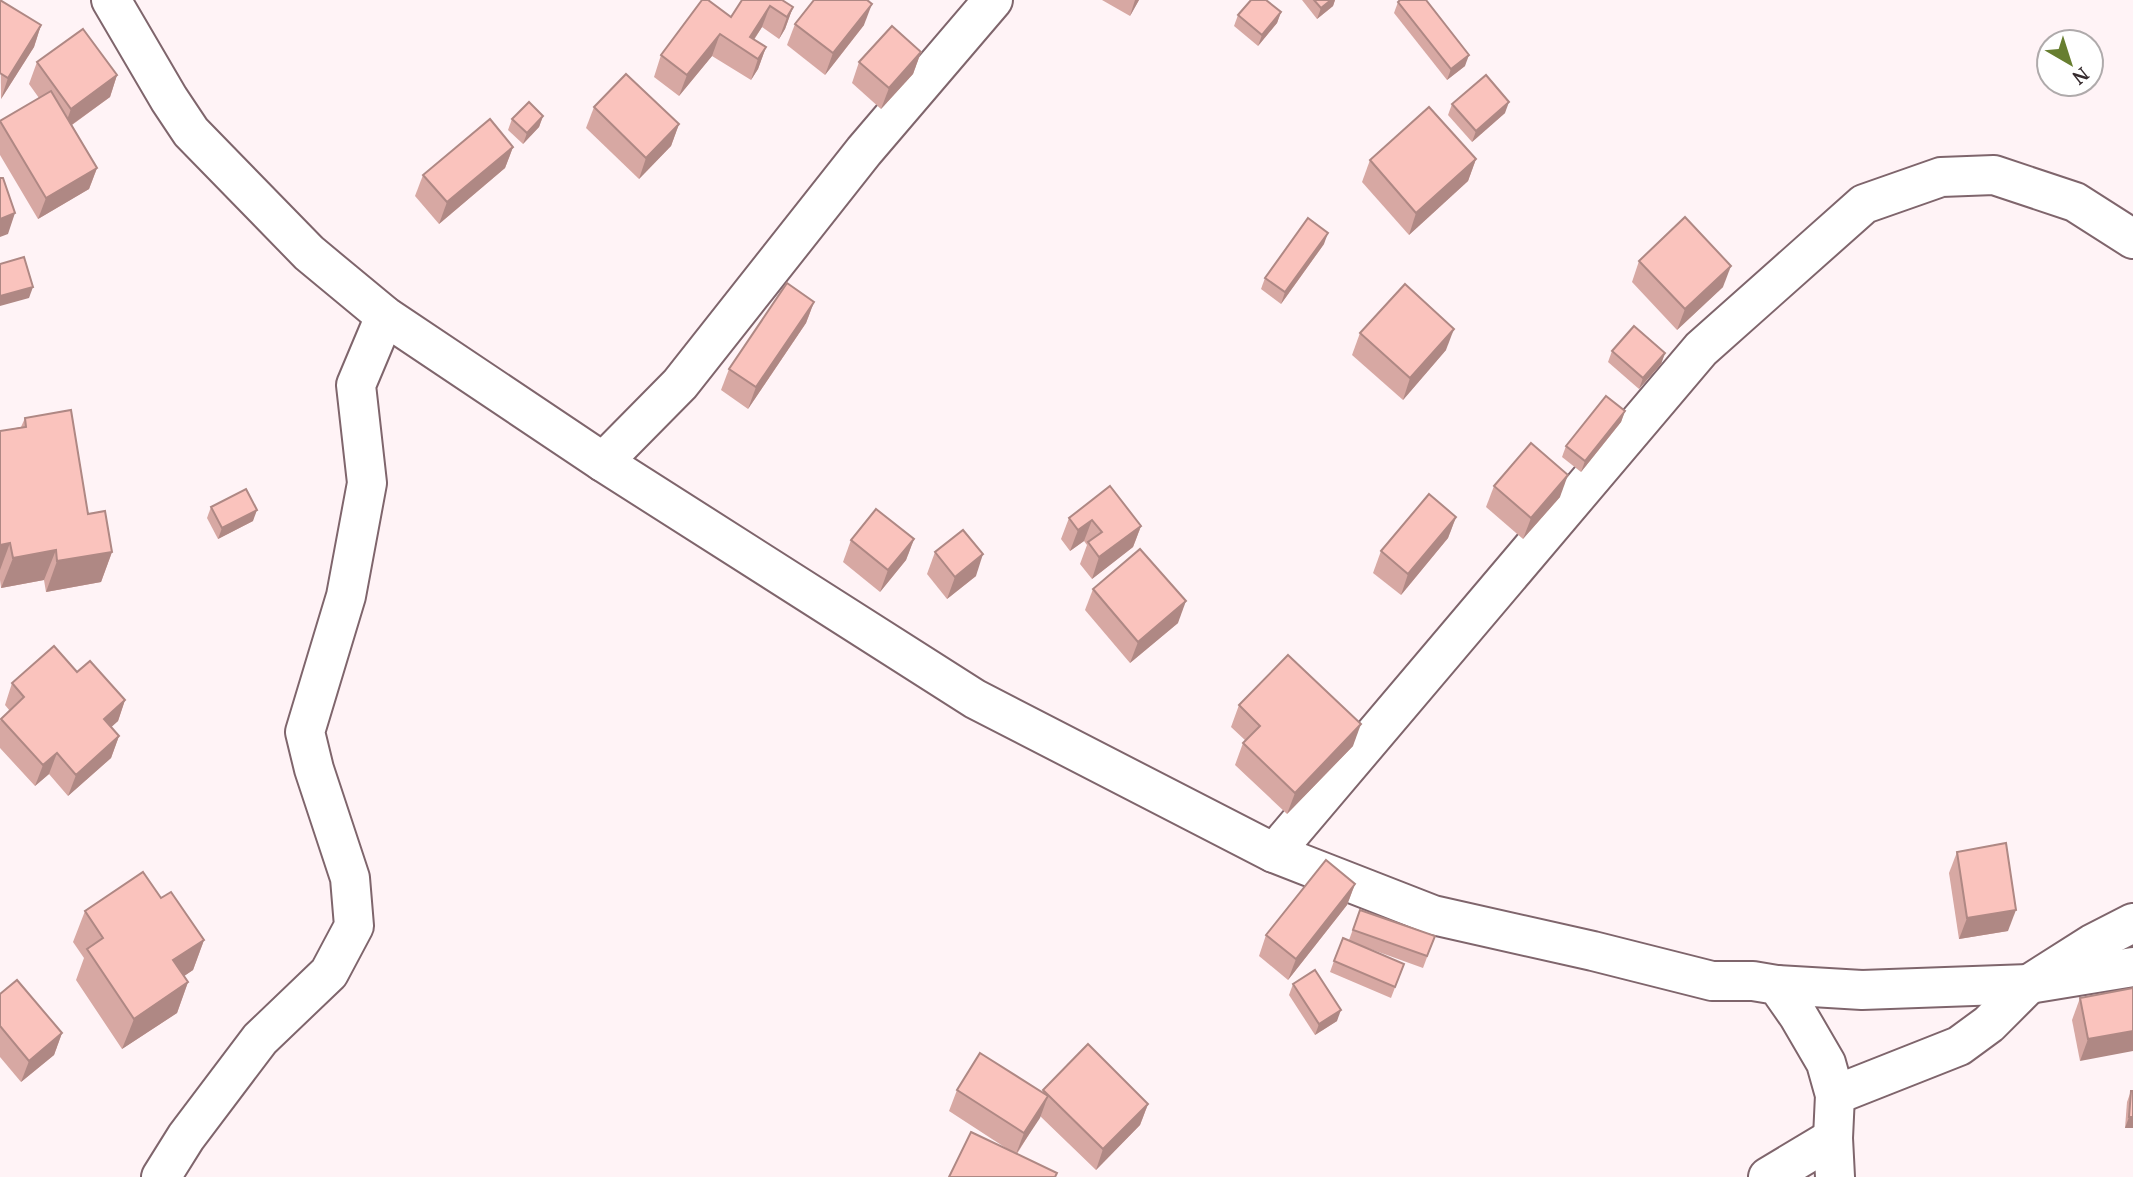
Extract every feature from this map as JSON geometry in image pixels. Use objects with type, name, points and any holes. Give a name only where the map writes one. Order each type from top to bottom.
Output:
[{"type":"street","points":[[111,0],[191,132],[309,253],[385,316],[603,462],[975,699],[1274,853],[1433,915],[1712,981],[1753,981],[1777,985],[1862,989],[2029,984],[2133,967]]},
{"type":"street","points":[[603,462],[680,384],[864,151],[993,0]]},
{"type":"street","points":[[1274,853],[1701,349],[1864,204],[1941,177],[1994,175],[2075,202],[2133,239]]},
{"type":"street","points":[[161,1177],[186,1137],[261,1039],[329,973],[354,926],[350,878],[304,732],[346,596],[367,483],[356,386],[385,316]]},
{"type":"street","points":[[1835,1095],[1959,1046],[1989,1024],[2029,984],[2092,944],[2133,923]]},
{"type":"street","points":[[1777,985],[1826,1063],[1835,1095],[1835,1177]]},
{"type":"street","points":[[1768,1177],[1833,1138]]},
{"type":"building","points":[[0,0],[41,25],[8,78],[0,73]]},
{"type":"building","points":[[702,0],[708,0],[731,17],[742,0],[782,0],[793,7],[787,17],[770,6],[750,37],[766,47],[758,59],[720,34],[687,75],[661,55]]},
{"type":"building","points":[[814,0],[867,0],[872,4],[833,53],[795,24]]},
{"type":"building","points":[[1251,0],[1266,0],[1281,12],[1262,35],[1238,15]]},
{"type":"building","points":[[1314,0],[1331,0],[1321,8]]},
{"type":"building","points":[[1426,0],[1469,55],[1451,69],[1398,2]]},
{"type":"building","points":[[892,26],[921,52],[889,88],[859,62]]},
{"type":"building","points":[[83,29],[117,75],[71,109],[37,62]]},
{"type":"building","points":[[626,74],[679,124],[646,158],[594,107]]},
{"type":"building","points":[[1486,75],[1509,102],[1476,131],[1452,104]]},
{"type":"building","points":[[51,91],[97,168],[46,198],[0,121]]},
{"type":"building","points":[[529,102],[543,116],[527,133],[512,119]]},
{"type":"building","points":[[1429,107],[1476,159],[1416,213],[1370,160]]},
{"type":"building","points":[[490,119],[513,147],[447,202],[423,175]]},
{"type":"building","points":[[0,178],[3,178],[15,213],[0,219]]},
{"type":"building","points":[[1685,217],[1731,266],[1685,309],[1639,261]]},
{"type":"building","points":[[1308,218],[1328,233],[1285,292],[1265,278]]},
{"type":"building","points":[[24,257],[33,287],[0,296],[0,264]]},
{"type":"building","points":[[787,283],[814,302],[756,387],[729,369]]},
{"type":"building","points":[[1405,284],[1454,329],[1410,378],[1360,333]]},
{"type":"building","points":[[1634,326],[1665,353],[1643,378],[1612,351]]},
{"type":"building","points":[[1606,396],[1625,411],[1585,461],[1566,446]]},
{"type":"building","points":[[71,410],[88,514],[105,511],[112,552],[57,561],[56,550],[13,558],[10,543],[0,545],[0,431],[26,427],[25,418]]},
{"type":"building","points":[[1531,443],[1568,475],[1531,518],[1494,486]]},
{"type":"building","points":[[1110,486],[1141,526],[1099,557],[1088,542],[1102,532],[1092,520],[1078,530],[1069,518]]},
{"type":"building","points":[[246,489],[257,510],[222,528],[211,507]]},
{"type":"building","points":[[1429,494],[1456,517],[1408,574],[1381,551]]},
{"type":"building","points":[[876,509],[914,539],[888,570],[851,540]]},
{"type":"building","points":[[963,530],[983,554],[955,577],[935,552]]},
{"type":"building","points":[[1140,549],[1186,601],[1138,642],[1093,589]]},
{"type":"building","points":[[54,646],[77,672],[90,661],[125,700],[104,719],[119,736],[76,775],[57,753],[43,765],[1,719],[24,697],[12,683]]},
{"type":"building","points":[[1288,655],[1361,724],[1295,793],[1243,743],[1260,726],[1239,705]]},
{"type":"building","points":[[2006,843],[2016,910],[1967,918],[1957,852]]},
{"type":"building","points":[[1326,860],[1355,884],[1296,959],[1266,935]]},
{"type":"building","points":[[143,872],[161,898],[171,892],[204,940],[173,960],[188,982],[134,1019],[87,949],[103,938],[85,911]]},
{"type":"building","points":[[1360,910],[1435,936],[1427,956],[1353,930]]},
{"type":"building","points":[[1343,938],[1404,964],[1395,987],[1334,961]]},
{"type":"building","points":[[1315,970],[1341,1010],[1319,1024],[1293,984]]},
{"type":"building","points":[[17,980],[62,1033],[29,1061],[0,1026],[0,994]]},
{"type":"building","points":[[2133,988],[2133,1031],[2088,1039],[2080,998]]},
{"type":"building","points":[[1088,1044],[1148,1104],[1103,1149],[1043,1090]]},
{"type":"building","points":[[980,1053],[1048,1096],[1024,1133],[957,1090]]},
{"type":"building","points":[[2131,1091],[2133,1117],[2129,1117]]},
{"type":"building","points":[[971,1132],[1057,1173],[1055,1177],[949,1177]]}]
